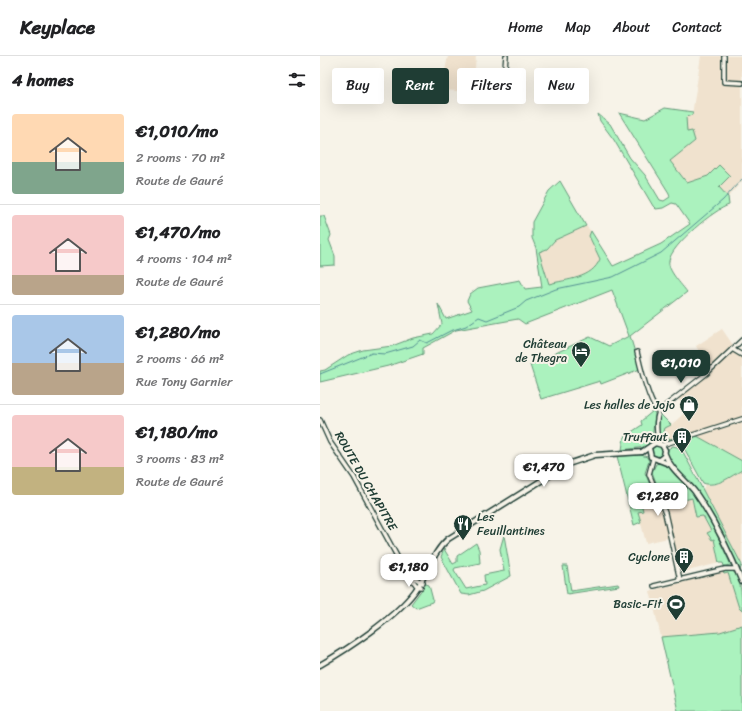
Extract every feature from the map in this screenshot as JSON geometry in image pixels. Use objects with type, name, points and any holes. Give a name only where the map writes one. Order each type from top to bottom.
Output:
[{"type":"street","points":[[505,68],[506,56]]},
{"type":"street","points":[[724,56],[724,82],[742,83]]},
{"type":"street","points":[[320,665],[356,643],[408,600],[421,584],[440,548],[454,535],[572,463],[595,455],[637,452],[649,448],[653,444],[657,432],[659,412],[706,374],[742,340]]},
{"type":"street","points":[[732,349],[742,355]]},
{"type":"street","points":[[637,352],[655,409],[659,412]]},
{"type":"street","points":[[653,444],[672,443],[742,419]]},
{"type":"street","name":"ROUTE DU CHAPITRE","points":[[320,420],[330,442],[354,477],[407,573],[421,584]]},
{"type":"street","points":[[657,432],[670,464],[696,494],[742,582]]},
{"type":"street","points":[[659,460],[672,443]]},
{"type":"street","points":[[649,448],[651,457],[649,474],[664,513],[680,580]]},
{"type":"street","points":[[637,452],[670,464]]},
{"type":"street","points":[[654,586],[729,568],[736,569]]},
{"type":"street","points":[[407,573],[421,584]]},
{"type":"shaded area","points":[[448,56],[476,56],[475,68],[457,68],[457,91],[449,90],[449,68],[446,68]]},
{"type":"shaded area","points":[[701,56],[742,56],[742,181],[728,197],[719,187],[687,183],[670,161],[695,141],[687,133],[686,116],[692,115]]},
{"type":"shaded area","points":[[586,226],[591,231],[589,236],[600,259],[597,267],[593,271],[582,276],[549,284],[539,252],[547,249],[555,240]]},
{"type":"shaded area","points":[[722,329],[733,345],[708,369],[696,346]]},
{"type":"shaded area","points":[[736,349],[742,352],[742,461],[697,436],[677,442],[677,436],[671,439],[668,438],[664,431],[665,428],[671,425],[688,410],[678,399],[707,376]]},
{"type":"shaded area","points":[[742,470],[742,565],[703,490],[705,484],[712,485],[719,483]]},
{"type":"shaded area","points":[[682,492],[692,498],[696,517],[703,516],[711,531],[707,533],[714,539],[719,563],[676,574],[668,538],[646,543],[638,512],[640,498],[654,494],[661,496]]},
{"type":"shaded area","points":[[723,572],[724,574],[728,573],[732,581],[739,608],[742,611],[742,625],[720,632],[661,637],[650,591]]},
{"type":"green space","points":[[665,108],[693,112],[692,115],[686,117],[687,132],[692,131],[695,141],[670,161],[687,183],[708,176],[719,165],[730,176],[719,187],[728,197],[729,205],[714,213],[694,228],[677,246],[672,254],[669,261],[670,269],[687,292],[630,336],[640,369],[601,384],[600,381],[541,399],[530,365],[590,337],[609,346],[629,336],[612,290],[525,324],[518,319],[456,330],[423,348],[423,354],[388,366],[320,382],[320,371],[325,370],[348,355],[363,350],[392,346],[413,338],[433,334],[442,324],[438,304],[446,319],[472,310],[467,301],[470,294],[478,288],[520,280],[525,289],[542,287],[536,248],[532,238],[532,222],[549,191],[560,181],[586,226],[555,240],[547,249],[539,252],[549,284],[578,277],[591,271],[596,266],[600,259],[589,236],[591,231],[613,266],[661,244],[690,224],[676,204],[672,203],[663,208],[656,209],[653,206],[614,140],[600,121],[598,114],[610,124],[630,158],[645,175],[660,200],[664,201],[670,197],[669,193],[619,113],[645,119]]},
{"type":"green space","points":[[320,216],[324,216],[331,235],[329,240],[335,256],[335,265],[320,266]]},
{"type":"green space","points":[[653,411],[655,414],[652,439],[645,447],[622,450],[624,437],[642,425],[641,421]]},
{"type":"green space","points":[[660,414],[671,425],[665,428],[664,431],[668,438],[671,439],[677,436],[677,439],[663,444],[659,434]]},
{"type":"green space","points":[[697,436],[742,461],[742,470],[719,483],[703,483],[684,448],[677,442]]},
{"type":"green space","points":[[655,445],[659,445],[663,451],[659,457],[655,457],[651,453],[651,449]]},
{"type":"green space","points":[[673,446],[681,448],[742,565],[740,570],[742,577],[697,493],[667,457],[668,449]]},
{"type":"green space","points":[[641,455],[647,457],[649,461],[645,473],[654,494],[640,498],[643,511],[638,512],[641,522],[634,525],[617,456]]},
{"type":"green space","points":[[661,462],[673,469],[694,493],[711,522],[731,565],[724,566],[723,563],[719,563],[714,539],[712,540],[707,533],[711,531],[703,516],[696,517],[692,498],[684,500],[681,492],[661,496],[652,472],[656,464]]},
{"type":"green space","points":[[504,535],[511,576],[483,591],[469,595],[461,594],[441,557],[444,549],[453,564],[457,562],[457,556],[476,543],[479,550],[480,563],[455,568],[454,570],[466,589],[485,585],[484,575],[504,571],[500,549]]},
{"type":"green space","points":[[563,566],[567,566],[571,591],[618,584],[619,586],[567,594]]},
{"type":"green space","points":[[730,570],[734,572],[739,582],[742,611],[739,608],[728,573],[724,574],[723,572]]},
{"type":"green space","points":[[426,584],[429,585],[433,600],[432,602],[416,608],[411,604]]},
{"type":"green space","points":[[742,625],[742,711],[678,711],[661,637],[720,632]]},
{"type":"waterway","points":[[320,374],[372,353],[385,354],[413,346],[420,340],[427,343],[450,331],[466,326],[479,317],[487,320],[519,307],[526,301],[556,289],[613,277],[661,253],[723,200],[742,179]]},
{"type":"place","name":"Château de Thegra","points":[[581,368]]},
{"type":"place","name":"Les halles de Jojo","points":[[689,422]]},
{"type":"place","name":"Truffaut","points":[[682,454]]},
{"type":"place","name":"Les Feuillantines","points":[[463,541]]},
{"type":"place","name":"Cyclone","points":[[684,574]]},
{"type":"place","name":"Basic-Fit","points":[[676,621]]}]
